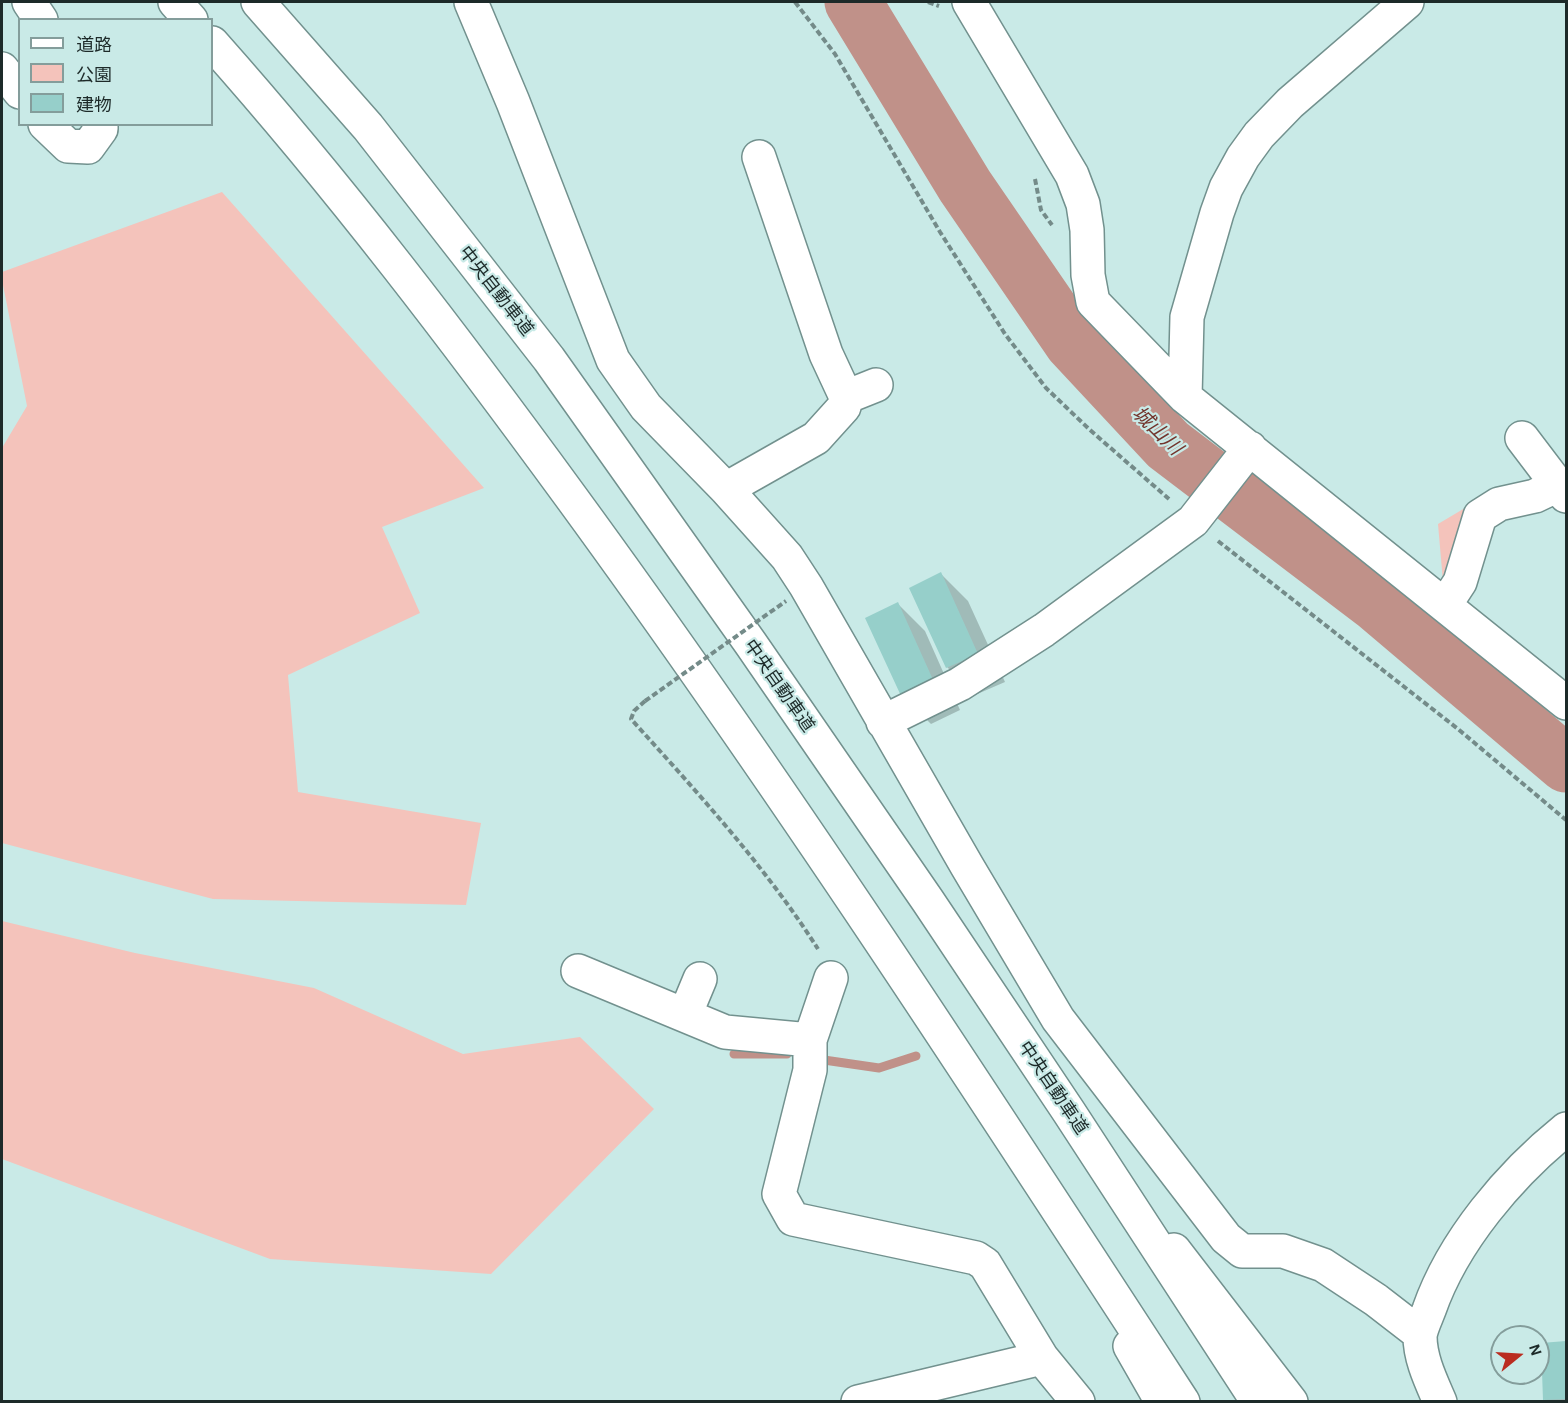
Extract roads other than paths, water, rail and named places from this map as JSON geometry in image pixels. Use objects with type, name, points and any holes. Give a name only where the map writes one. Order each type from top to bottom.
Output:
[{"type":"main road","points":[[29,2],[40,18]]},
{"type":"main road","points":[[175,2],[189,18]]},
{"type":"main road","name":"中央自動車道","points":[[258,2],[368,127],[549,359],[751,644],[928,901],[1258,1401]]},
{"type":"main road","points":[[471,2],[513,102],[613,360],[646,407],[726,489],[787,557],[800,576],[1058,1019],[1226,1238],[1242,1251],[1283,1251],[1323,1265],[1376,1300],[1420,1334]]},
{"type":"main road","points":[[969,2],[1072,175],[1083,204],[1087,230],[1088,275],[1093,302],[1185,397],[1246,454],[1445,605],[1566,702]]},
{"type":"main road","points":[[1185,397],[1187,317],[1220,204],[1243,157],[1259,135],[1290,103],[1407,2]]},
{"type":"main road","points":[[213,44],[278,118],[477,368],[636,585],[793,811],[1015,1143],[1183,1401]]},
{"type":"main road","points":[[2,69],[18,89]]},
{"type":"main road","points":[[47,126],[68,146],[88,147],[101,126]]},
{"type":"main road","points":[[726,489],[816,438],[844,408],[846,397],[826,354],[759,157]]},
{"type":"main road","points":[[846,397],[876,386]]},
{"type":"main road","points":[[1445,605],[1460,582],[1480,516],[1499,504],[1562,490],[1522,438]]},
{"type":"main road","points":[[883,722],[960,684],[1044,630],[1195,518],[1246,454]]},
{"type":"main road","points":[[578,971],[725,1032],[810,1040]]},
{"type":"main road","points":[[831,978],[810,1040],[810,1070],[779,1194],[793,1219],[976,1258],[986,1264],[1042,1358],[1078,1401]]},
{"type":"main road","points":[[685,1015],[700,979]]},
{"type":"main road","points":[[1069,1113],[1290,1401]]},
{"type":"main road","points":[[1440,1401],[1423,1360],[1420,1334],[1438,1284],[1464,1238],[1522,1170],[1566,1129]]},
{"type":"main road","points":[[1015,1143],[1162,1401]]},
{"type":"main road","points":[[858,1401],[1042,1358]]},
{"type":"waterway","name":"城山川","points":[[853,2],[965,186],[1072,342],[1168,445],[1376,603],[1566,764]]},
{"type":"waterway","points":[[734,1054],[787,1054]]},
{"type":"waterway","points":[[824,1060],[879,1068],[916,1056]]}]
